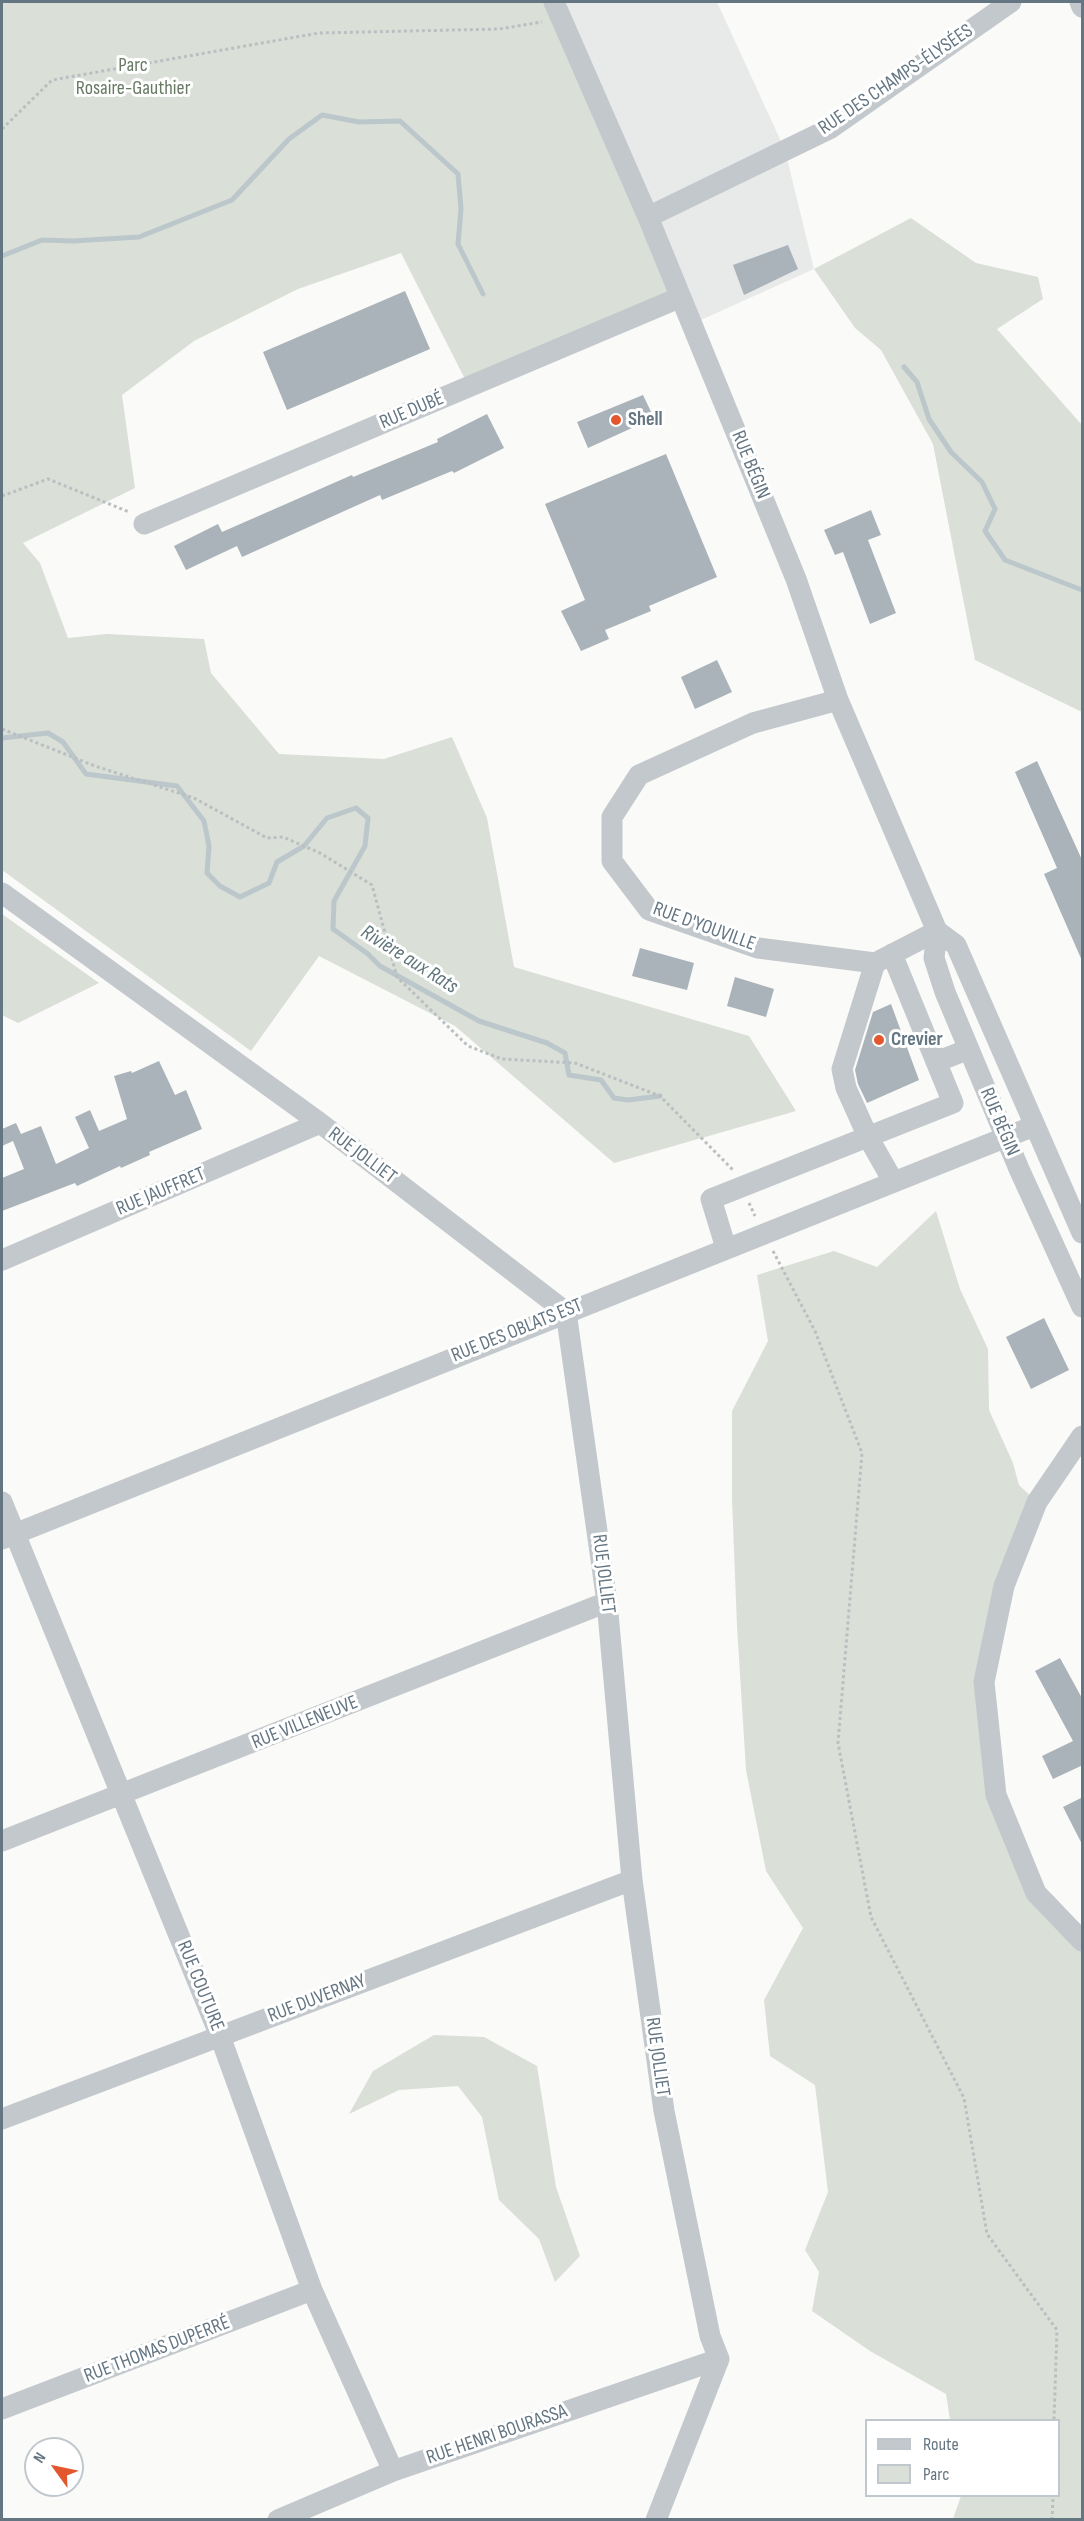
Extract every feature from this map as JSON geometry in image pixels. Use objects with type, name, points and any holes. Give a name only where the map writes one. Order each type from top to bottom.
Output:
[{"type":"street","name":"RUE BÉGIN","points":[[554,2],[681,297],[796,579],[838,700],[936,931],[934,958],[945,992],[1006,1136],[1083,1307]]},
{"type":"street","name":"RUE DES CHAMPS-ÉLYSÉES","points":[[648,217],[831,128],[1011,2]]},
{"type":"street","points":[[1080,2],[1083,7]]},
{"type":"street","name":"RUE DUBÉ","points":[[148,523],[681,297]]},
{"type":"street","name":"RUE D'YOUVILLE","points":[[838,700],[753,723],[639,775],[612,817],[612,861],[649,910],[758,948],[883,959]]},
{"type":"street","name":"RUE JOLLIET","points":[[2,893],[320,1124],[566,1311],[607,1602],[633,1880],[664,2111],[710,2336],[719,2359]]},
{"type":"street","name":"RUE BÉGIN","points":[[936,931],[956,945],[1083,1233]]},
{"type":"street","points":[[893,1181],[868,1137],[846,1088],[842,1069],[883,959],[936,931]]},
{"type":"street","points":[[726,1248],[711,1199],[953,1103],[912,1004],[883,959]]},
{"type":"street","points":[[912,1004],[945,992]]},
{"type":"street","points":[[936,1062],[969,1049]]},
{"type":"street","name":"RUE JAUFFRET","points":[[2,1260],[320,1124]]},
{"type":"street","name":"RUE DES OBLATS EST","points":[[8,1536],[566,1311],[1034,1126]]},
{"type":"street","points":[[1083,1436],[1036,1502],[1004,1586],[984,1682],[996,1795],[1036,1893],[1083,1941]]},
{"type":"street","name":"RUE COUTURE","points":[[2,1502],[8,1536],[121,1796],[220,2036],[312,2290],[393,2471]]},
{"type":"street","name":"RUE VILLENEUVE","points":[[2,1841],[121,1796],[607,1602]]},
{"type":"street","name":"RUE DUVERNAY","points":[[2,2119],[633,1880]]},
{"type":"street","name":"RUE THOMAS DUPERRÉ","points":[[2,2409],[312,2290]]},
{"type":"street","points":[[656,2520],[719,2359]]},
{"type":"street","name":"RUE HENRI BOURASSA","points":[[278,2520],[393,2471],[719,2359]]},
{"type":"path","points":[[2,129],[52,80],[319,33],[499,29],[543,22]]},
{"type":"path","points":[[2,496],[48,479],[148,523]]},
{"type":"path","points":[[2,729],[95,766],[194,798],[267,838],[283,837],[329,858],[372,885],[397,977],[468,1046],[502,1059],[575,1063],[660,1096],[735,1172],[763,1233],[814,1331],[862,1453],[838,1743],[871,1917],[964,2098],[987,2234],[1057,2330],[1054,2419]]},
{"type":"path","points":[[1052,2520],[1053,2497]]},
{"type":"shaded area","points":[[549,2],[717,2],[785,150],[814,269],[692,324]]},
{"type":"green space","name":"Parc Rosaire-Gauthier","points":[[2,2],[554,2],[681,297],[469,387],[401,253],[298,289],[194,341],[122,395],[135,488],[23,543],[40,563],[68,638],[107,634],[204,639],[211,673],[279,754],[384,759],[452,737],[487,818],[514,967],[749,1036],[796,1111],[614,1163],[455,1026],[319,956],[251,1051],[2,870]]},
{"type":"green space","points":[[911,218],[976,263],[1038,277],[1043,299],[997,329],[1082,425],[1082,712],[975,660],[933,444],[881,350],[855,328],[814,269]]},
{"type":"green space","points":[[2,914],[99,983],[18,1023],[2,1015]]},
{"type":"green space","points":[[936,1211],[960,1289],[988,1349],[989,1410],[1013,1463],[1019,1485],[1037,1502],[984,1682],[996,1795],[1036,1893],[1082,1941],[1082,2519],[953,2519],[961,2497],[1060,2497],[1060,2419],[950,2419],[946,2394],[870,2351],[812,2311],[819,2272],[805,2250],[828,2192],[815,2085],[770,2056],[764,2000],[803,1928],[766,1871],[746,1770],[732,1499],[732,1411],[768,1341],[757,1275],[834,1251],[877,1267]]},
{"type":"green space","points":[[434,2035],[484,2037],[537,2066],[556,2187],[580,2256],[555,2282],[539,2239],[499,2200],[482,2117],[458,2086],[399,2090],[349,2114],[373,2071]]},
{"type":"building","points":[[788,245],[798,269],[744,295],[733,265]]},
{"type":"building","points":[[405,291],[430,349],[287,410],[263,352]]},
{"type":"building","name":"Shell","points":[[643,395],[654,418],[588,448],[577,422]]},
{"type":"building","points":[[487,414],[504,448],[454,473],[452,471],[382,500],[380,495],[242,557],[237,546],[186,570],[174,546],[218,524],[222,532],[352,475],[353,477],[438,442],[437,439]]},
{"type":"building","points":[[666,454],[717,577],[649,606],[651,611],[605,630],[609,639],[581,651],[561,611],[585,600],[545,504]]},
{"type":"building","points":[[871,510],[881,535],[868,540],[896,613],[870,624],[843,552],[835,555],[824,530]]},
{"type":"building","points":[[717,660],[732,692],[695,709],[681,677]]},
{"type":"building","points":[[1037,761],[1083,862],[1083,963],[1044,874],[1057,868],[1015,772]]},
{"type":"building","points":[[640,948],[694,963],[687,990],[632,976]]},
{"type":"building","points":[[735,977],[774,989],[766,1017],[727,1006]]},
{"type":"building","name":"Crevier","points":[[891,1004],[919,1080],[867,1103],[858,1084],[855,1070],[873,1012]]},
{"type":"building","points":[[159,1061],[175,1095],[186,1090],[202,1129],[149,1152],[150,1155],[121,1168],[120,1166],[77,1186],[75,1183],[2,1211],[2,1178],[24,1169],[13,1141],[2,1146],[2,1129],[16,1123],[21,1134],[41,1126],[56,1164],[89,1148],[75,1117],[90,1110],[99,1131],[127,1119],[114,1076],[131,1071],[132,1073]]},
{"type":"building","points":[[1044,1318],[1069,1370],[1031,1389],[1006,1337]]},
{"type":"building","points":[[1060,1658],[1083,1700],[1083,1765],[1053,1779],[1042,1756],[1073,1741],[1035,1671]]},
{"type":"building","points":[[1083,1797],[1083,1846],[1063,1807]]},
{"type":"waterway","name":"Rivière aux Rats","points":[[2,256],[42,240],[73,241],[139,237],[232,200],[289,139],[322,115],[359,122],[400,121],[458,174],[461,209],[458,244],[483,294]]},
{"type":"waterway","name":"Rivière aux Rats","points":[[904,367],[917,382],[929,419],[951,452],[982,482],[995,509],[985,531],[1005,560],[1082,590]]},
{"type":"waterway","name":"Rivière aux Rats","points":[[2,738],[48,733],[63,742],[86,774],[177,786],[204,821],[209,846],[207,873],[220,886],[240,897],[269,883],[277,862],[304,846],[327,818],[356,808],[368,818],[365,846],[334,901],[333,929],[368,954],[380,966],[479,1021],[547,1043],[565,1053],[569,1075],[601,1080],[614,1098],[628,1100],[660,1096]]},
{"type":"place","name":"Shell","points":[[616,420]]},
{"type":"place","name":"Crevier","points":[[879,1040]]}]
